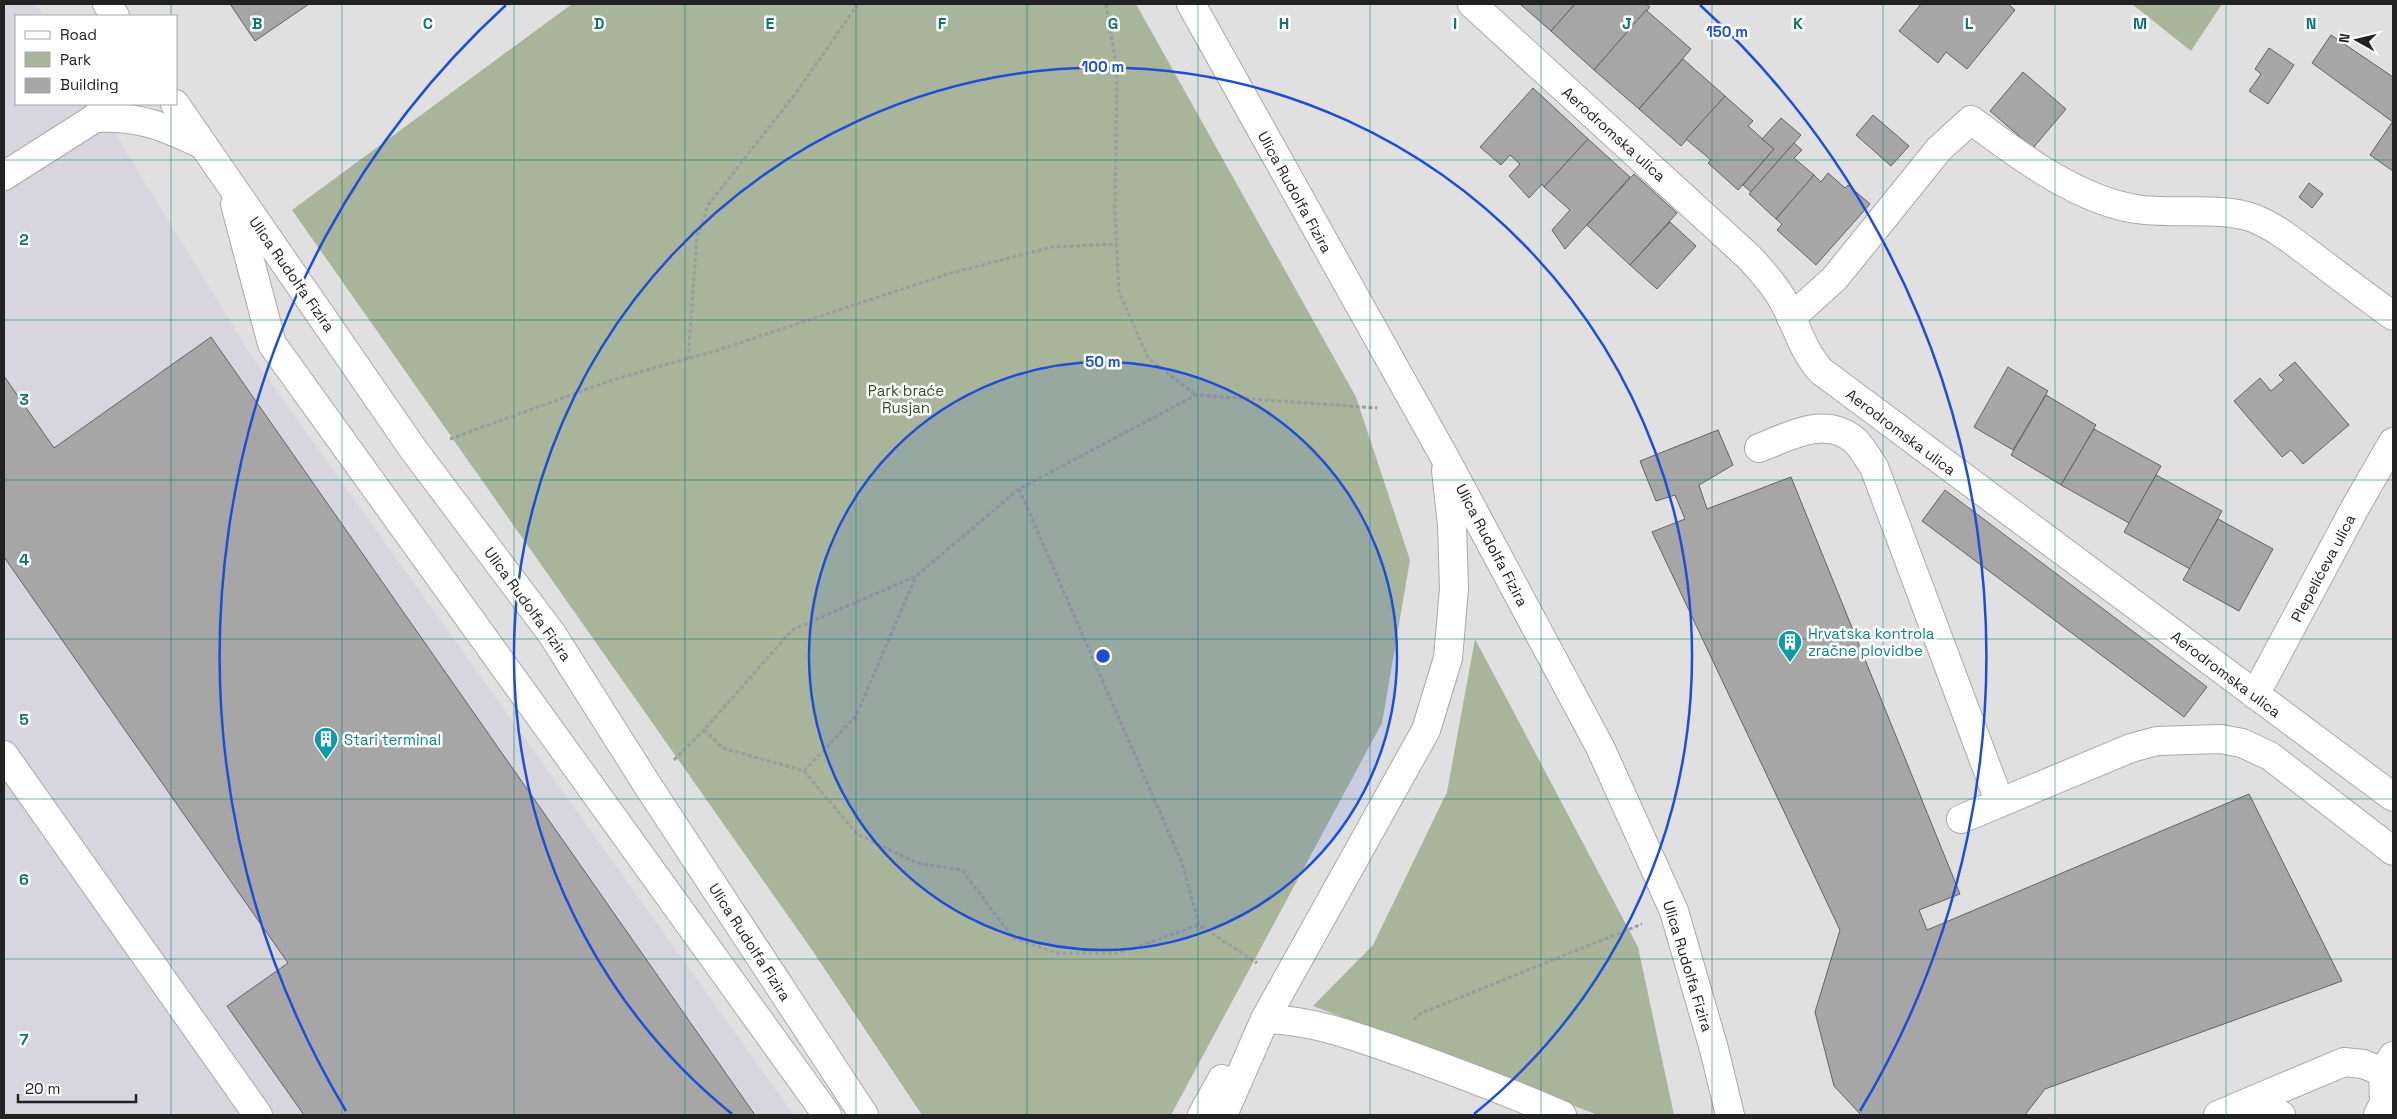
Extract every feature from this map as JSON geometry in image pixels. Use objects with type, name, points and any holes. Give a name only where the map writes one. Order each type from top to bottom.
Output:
[{"type":"street","points":[[107,4],[114,15]]},
{"type":"street","name":"Ulica Rudolfa Fizira","points":[[1190,4],[1444,456],[1600,747],[1674,911],[1714,1049],[1730,1115]]},
{"type":"street","name":"Aerodromska ulica","points":[[1472,4],[1749,258],[1769,279],[1792,318],[1810,360],[1839,386],[2393,797]]},
{"type":"street","name":"Ulica Rudolfa Fizira","points":[[176,105],[413,449],[552,634],[648,786],[864,1115]]},
{"type":"street","points":[[4,176],[102,111],[167,128],[203,145]]},
{"type":"street","points":[[1792,318],[1835,278],[1939,149],[1971,120],[2036,166],[2090,194],[2115,204],[2159,212],[2224,212],[2252,218],[2277,230],[2393,316]]},
{"type":"street","points":[[230,185],[272,344],[827,1115]]},
{"type":"street","points":[[1759,448],[1815,427],[1836,430],[1854,440],[1874,467],[2000,803]]},
{"type":"street","name":"Plepelićeva ulica","points":[[2255,695],[2356,506],[2393,442]]},
{"type":"street","points":[[1223,1115],[1266,1019],[1426,730],[1448,658],[1454,589],[1452,525],[1444,456]]},
{"type":"street","points":[[1961,819],[2131,748],[2158,742],[2221,739],[2242,743],[2270,756],[2393,851]]},
{"type":"street","points":[[4,755],[258,1115]]},
{"type":"street","points":[[1266,1019],[1309,1022],[1498,1087],[1562,1115]]},
{"type":"street","points":[[1202,1115],[1227,1070],[1266,1019]]},
{"type":"street","points":[[2218,1115],[2344,1062],[2388,1064],[2384,1103],[2378,1115]]},
{"type":"street","points":[[1498,1087],[1534,1115]]},
{"type":"street","points":[[2254,1100],[2281,1115]]},
{"type":"path","points":[[688,359],[697,236],[709,204],[796,93],[858,4]]},
{"type":"path","points":[[1106,4],[1117,71],[1117,244],[1119,292],[1148,358],[1196,395]]},
{"type":"path","points":[[444,440],[615,379],[688,359],[951,273],[1052,247],[1117,244]]},
{"type":"path","points":[[674,760],[704,730],[792,630],[916,576],[1020,489],[1196,395],[1418,411]]},
{"type":"path","points":[[1020,489],[1182,863],[1199,926],[1262,966]]},
{"type":"path","points":[[804,772],[856,716],[916,576]]},
{"type":"path","points":[[704,730],[723,748],[804,772],[857,834],[917,863],[962,870],[1013,938],[1057,953],[1119,953],[1199,926]]},
{"type":"path","points":[[1392,1049],[1419,1014],[1674,911]]},
{"type":"shaded area","name":"Stari terminal","points":[[4,4],[36,4],[42,15],[15,15],[15,105],[98,105],[251,355],[794,1115],[4,1115]]},
{"type":"green space","name":"Park braće Rusjan","points":[[572,4],[1136,4],[1356,397],[1410,560],[1382,723],[1171,1115],[922,1115],[812,950],[292,210]]},
{"type":"green space","points":[[2132,4],[2222,4],[2191,51]]},
{"type":"green space","points":[[1475,639],[1638,947],[1674,1115],[1598,1115],[1313,1006],[1373,945],[1447,792]]},
{"type":"building","points":[[230,4],[309,4],[255,41]]},
{"type":"building","points":[[1520,4],[1575,4],[1551,31]]},
{"type":"building","points":[[1575,4],[1646,4],[1650,7],[1594,70],[1551,31]]},
{"type":"building","points":[[1921,4],[2008,4],[2015,10],[1967,69],[1946,52],[1938,63],[1899,31]]},
{"type":"building","points":[[1646,10],[1691,49],[1639,109],[1594,70]]},
{"type":"building","points":[[2331,35],[2393,77],[2393,122],[2312,63]]},
{"type":"building","points":[[2269,48],[2294,65],[2268,104],[2249,91],[2261,74],[2255,69]]},
{"type":"building","points":[[1683,59],[1725,96],[1681,146],[1639,109]]},
{"type":"building","points":[[2023,72],[2066,109],[2033,148],[1990,111]]},
{"type":"building","points":[[1533,88],[1588,139],[1544,187],[1542,184],[1529,198],[1509,176],[1520,164],[1510,155],[1501,165],[1480,147]]},
{"type":"building","points":[[1725,96],[1753,121],[1748,126],[1774,149],[1738,190],[1708,163],[1711,160],[1686,139]]},
{"type":"building","points":[[1873,115],[1909,146],[1891,166],[1856,135]]},
{"type":"building","points":[[1781,118],[1801,135],[1751,192],[1743,185],[1774,149],[1762,139]]},
{"type":"building","points":[[2393,121],[2393,171],[2370,155]]},
{"type":"building","points":[[1588,139],[1630,177],[1565,249],[1552,230],[1570,210],[1544,187]]},
{"type":"building","points":[[1794,143],[1802,150],[1794,158],[1814,175],[1776,219],[1749,194]]},
{"type":"building","points":[[1828,173],[1845,188],[1848,185],[1870,204],[1816,265],[1777,230],[1782,224],[1776,219],[1814,175],[1821,182]]},
{"type":"building","points":[[1634,174],[1677,213],[1630,265],[1587,225]]},
{"type":"building","points":[[2309,183],[2323,194],[2312,208],[2299,197]]},
{"type":"building","points":[[1670,222],[1696,246],[1657,289],[1630,265]]},
{"type":"building","name":"Stari terminal","points":[[211,337],[755,1115],[304,1115],[227,1006],[288,963],[4,557],[4,376],[54,448]]},
{"type":"building","points":[[2295,362],[2349,425],[2303,464],[2291,450],[2282,457],[2234,401],[2260,378],[2271,391],[2284,380],[2279,375]]},
{"type":"building","points":[[2008,367],[2048,391],[2013,450],[1974,427]]},
{"type":"building","points":[[2046,395],[2096,425],[2061,485],[2011,455]]},
{"type":"building","points":[[2094,429],[2161,466],[2129,523],[2061,485]]},
{"type":"building","name":"Hrvatska kontrola zračne plovidbe","points":[[1718,430],[1733,465],[1699,485],[1707,509],[1791,477],[1960,894],[1919,910],[1927,930],[2249,794],[2342,981],[2045,1089],[2025,1115],[1861,1115],[1834,1086],[1815,1012],[1840,930],[1652,532],[1685,519],[1675,495],[1656,501],[1640,461]]},
{"type":"building","points":[[2156,475],[2222,511],[2190,569],[2124,532]]},
{"type":"building","points":[[1945,490],[2207,687],[2184,717],[1922,521]]},
{"type":"building","points":[[2218,519],[2273,549],[2239,611],[2183,580]]},
{"type":"place","name":"Hrvatska kontrola zračne plovidbe","points":[[1790,663]]},
{"type":"place","name":"Stari terminal","points":[[326,760]]}]
